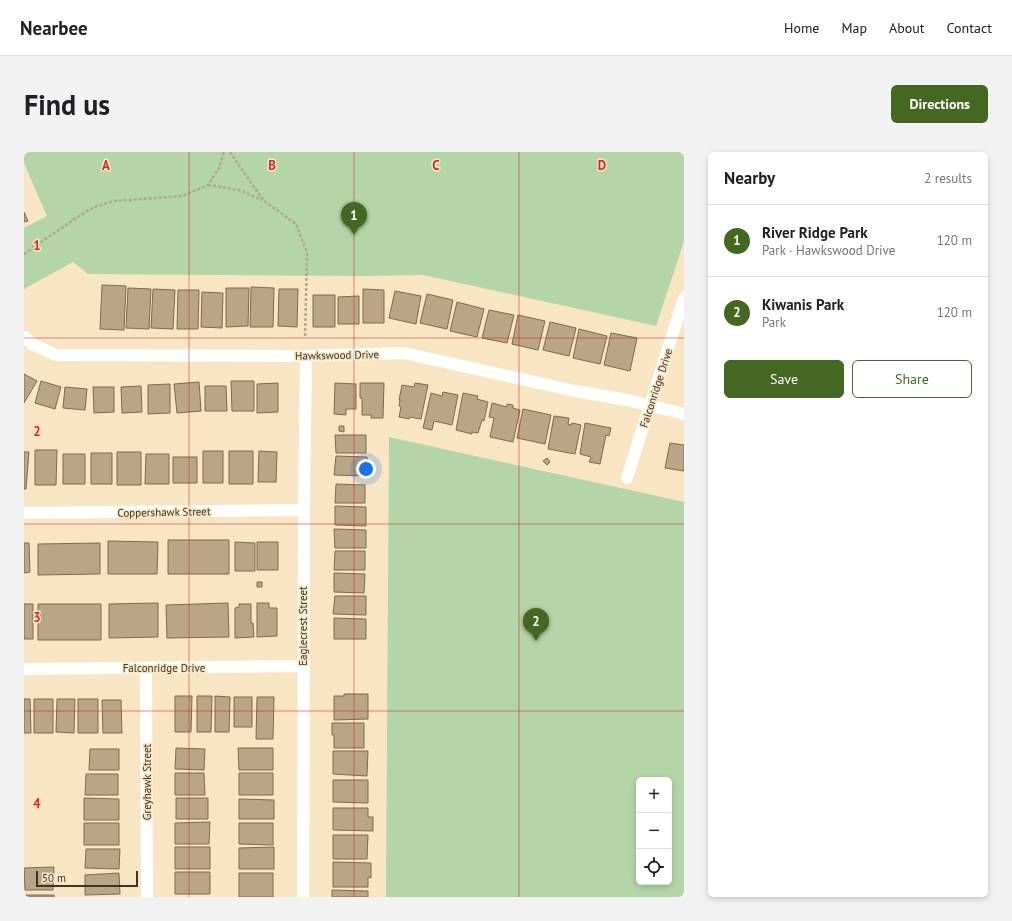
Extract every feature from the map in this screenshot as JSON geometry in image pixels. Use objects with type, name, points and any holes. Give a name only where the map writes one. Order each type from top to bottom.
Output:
[{"type":"street","name":"Falconridge Drive","points":[[627,478],[684,298]]},
{"type":"street","name":"Hawkswood Drive","points":[[24,337],[34,345],[56,354],[306,356],[404,353],[575,391],[627,400],[684,414]]},
{"type":"street","name":"Eaglecrest Street","points":[[303,897],[303,666],[306,356]]},
{"type":"street","name":"Coppershawk Street","points":[[24,513],[304,510]]},
{"type":"street","name":"Falconridge Drive","points":[[24,669],[303,666]]},
{"type":"street","name":"Greyhawk Street","points":[[146,668],[147,897]]},
{"type":"path","points":[[208,185],[219,168],[224,152]]},
{"type":"path","points":[[230,152],[262,200]]},
{"type":"path","points":[[24,254],[94,207],[114,201],[182,196],[208,185],[239,190],[262,200],[296,224],[307,253],[305,338]]},
{"type":"green space","points":[[24,152],[684,152],[684,241],[656,326],[423,275],[88,274],[73,262],[24,289],[24,228],[47,216],[24,163]]},
{"type":"green space","points":[[389,437],[684,502],[684,897],[386,897]]},
{"type":"building","points":[[24,212],[28,221],[24,222]]},
{"type":"building","points":[[102,285],[126,286],[124,330],[100,329]]},
{"type":"building","points":[[251,287],[274,288],[273,327],[250,327]]},
{"type":"building","points":[[128,288],[151,289],[149,329],[126,328]]},
{"type":"building","points":[[226,288],[249,288],[248,326],[226,327]]},
{"type":"building","points":[[153,289],[175,290],[173,329],[151,328]]},
{"type":"building","points":[[279,289],[298,289],[297,327],[278,326]]},
{"type":"building","points":[[363,289],[384,290],[384,323],[363,323]]},
{"type":"building","points":[[178,290],[199,290],[198,329],[177,329]]},
{"type":"building","points":[[395,291],[421,296],[416,324],[389,318]]},
{"type":"building","points":[[202,292],[223,293],[222,328],[201,327]]},
{"type":"building","points":[[427,294],[453,300],[447,329],[420,323]]},
{"type":"building","points":[[313,295],[335,295],[335,327],[313,327]]},
{"type":"building","points":[[359,296],[359,324],[338,324],[338,297]]},
{"type":"building","points":[[457,302],[484,309],[477,337],[450,331]]},
{"type":"building","points":[[489,310],[514,315],[507,343],[482,338]]},
{"type":"building","points":[[518,315],[545,321],[538,350],[512,344]]},
{"type":"building","points":[[550,322],[576,328],[569,356],[543,350]]},
{"type":"building","points":[[579,329],[607,336],[600,364],[573,358]]},
{"type":"building","points":[[611,333],[637,338],[630,371],[604,365]]},
{"type":"building","points":[[24,374],[37,381],[24,403]]},
{"type":"building","points":[[41,381],[61,387],[55,409],[35,403]]},
{"type":"building","points":[[231,381],[254,381],[254,411],[232,411]]},
{"type":"building","points":[[199,382],[201,411],[177,413],[174,384]]},
{"type":"building","points":[[278,383],[278,412],[257,413],[257,384]]},
{"type":"building","points":[[335,383],[356,384],[356,409],[346,409],[346,415],[334,414]]},
{"type":"building","points":[[360,383],[384,383],[383,418],[371,418],[371,415],[362,415]]},
{"type":"building","points":[[415,383],[428,385],[421,419],[399,417],[401,407],[399,406],[399,400],[402,385],[414,387]]},
{"type":"building","points":[[170,384],[170,413],[148,414],[148,385]]},
{"type":"building","points":[[141,386],[142,412],[122,413],[121,387]]},
{"type":"building","points":[[205,386],[226,386],[227,411],[205,411]]},
{"type":"building","points":[[65,387],[87,389],[85,410],[63,408]]},
{"type":"building","points":[[93,387],[114,387],[114,412],[94,413]]},
{"type":"building","points":[[443,392],[458,395],[452,425],[434,421],[432,430],[423,428],[431,393],[442,396]]},
{"type":"building","points":[[463,393],[478,396],[477,399],[488,402],[484,421],[482,420],[478,433],[472,432],[472,434],[456,430]]},
{"type":"building","points":[[492,403],[507,407],[507,404],[513,405],[513,408],[520,410],[513,442],[490,437],[494,418],[489,417]]},
{"type":"building","points":[[523,409],[551,415],[545,444],[517,438]]},
{"type":"building","points":[[554,416],[569,418],[568,424],[571,425],[572,423],[581,425],[575,454],[548,449]]},
{"type":"building","points":[[585,423],[611,428],[609,436],[606,435],[600,464],[589,462],[591,457],[580,454]]},
{"type":"building","points":[[339,426],[344,426],[344,432],[339,431]]},
{"type":"building","points":[[335,435],[366,435],[366,453],[336,453]]},
{"type":"building","points":[[670,443],[684,445],[684,471],[665,468]]},
{"type":"building","points":[[35,450],[57,450],[56,485],[35,485]]},
{"type":"building","points":[[203,451],[223,451],[223,483],[203,483]]},
{"type":"building","points":[[229,451],[253,451],[253,484],[229,484]]},
{"type":"building","points":[[259,451],[277,452],[276,482],[258,482]]},
{"type":"building","points":[[24,452],[29,452],[26,489],[24,489]]},
{"type":"building","points":[[117,452],[141,452],[141,485],[117,485]]},
{"type":"building","points":[[91,453],[112,453],[112,484],[91,484]]},
{"type":"building","points":[[63,454],[85,454],[85,484],[63,484]]},
{"type":"building","points":[[146,454],[169,454],[169,484],[145,484]]},
{"type":"building","points":[[336,456],[367,457],[367,476],[334,475]]},
{"type":"building","points":[[173,457],[197,457],[197,483],[173,483]]},
{"type":"building","points":[[547,458],[550,462],[547,465],[543,461]]},
{"type":"building","points":[[336,484],[365,485],[365,503],[335,503]]},
{"type":"building","points":[[335,506],[366,507],[366,526],[335,525]]},
{"type":"building","points":[[334,529],[366,530],[366,548],[335,548]]},
{"type":"building","points":[[168,540],[229,540],[229,574],[168,574]]},
{"type":"building","points":[[108,541],[158,542],[157,574],[108,574]]},
{"type":"building","points":[[235,542],[255,543],[255,571],[235,571]]},
{"type":"building","points":[[257,542],[278,542],[278,570],[257,570]]},
{"type":"building","points":[[24,543],[29,543],[30,572],[24,573]]},
{"type":"building","points":[[100,543],[100,574],[38,575],[38,544]]},
{"type":"building","points":[[335,551],[365,551],[365,570],[334,570]]},
{"type":"building","points":[[334,573],[365,574],[364,593],[334,592]]},
{"type":"building","points":[[257,582],[262,582],[262,587],[257,587]]},
{"type":"building","points":[[335,596],[366,596],[366,615],[333,614]]},
{"type":"building","points":[[158,603],[158,637],[109,638],[109,604]]},
{"type":"building","points":[[228,603],[229,637],[167,638],[166,605]]},
{"type":"building","points":[[257,603],[269,603],[269,608],[277,608],[277,636],[257,637]]},
{"type":"building","points":[[24,604],[33,604],[33,639],[24,639]]},
{"type":"building","points":[[38,604],[101,604],[101,640],[38,640]]},
{"type":"building","points":[[239,604],[251,604],[251,623],[253,623],[254,637],[235,638],[235,608],[239,607]]},
{"type":"building","points":[[334,618],[366,619],[366,639],[334,639]]},
{"type":"building","points":[[344,694],[368,694],[368,719],[334,720],[334,696],[344,696]]},
{"type":"building","points":[[175,696],[192,696],[191,732],[175,732]]},
{"type":"building","points":[[197,696],[212,696],[211,732],[197,732]]},
{"type":"building","points":[[215,696],[230,697],[229,732],[215,732]]},
{"type":"building","points":[[234,697],[252,697],[252,727],[234,727]]},
{"type":"building","points":[[257,697],[274,697],[273,739],[256,739]]},
{"type":"building","points":[[24,699],[30,699],[31,733],[24,733]]},
{"type":"building","points":[[34,699],[53,699],[53,733],[34,733]]},
{"type":"building","points":[[57,699],[75,699],[74,733],[56,732]]},
{"type":"building","points":[[78,699],[98,699],[98,733],[78,733]]},
{"type":"building","points":[[102,700],[121,700],[122,733],[103,733]]},
{"type":"building","points":[[332,723],[364,723],[364,748],[334,748]]},
{"type":"building","points":[[176,748],[205,749],[204,770],[175,769]]},
{"type":"building","points":[[238,748],[273,748],[273,770],[239,770]]},
{"type":"building","points":[[90,749],[119,749],[119,770],[89,770]]},
{"type":"building","points":[[333,751],[368,751],[367,776],[333,774]]},
{"type":"building","points":[[175,773],[204,773],[205,795],[175,795]]},
{"type":"building","points":[[239,773],[273,773],[273,795],[239,795]]},
{"type":"building","points":[[86,774],[118,774],[118,795],[85,795]]},
{"type":"building","points":[[333,780],[368,780],[368,803],[333,802]]},
{"type":"building","points":[[84,798],[119,799],[119,820],[84,820]]},
{"type":"building","points":[[176,798],[208,798],[208,819],[176,819]]},
{"type":"building","points":[[239,799],[274,800],[274,819],[239,819]]},
{"type":"building","points":[[333,808],[368,808],[368,817],[373,817],[373,831],[333,830]]},
{"type":"building","points":[[210,822],[209,844],[175,844],[175,823]]},
{"type":"building","points":[[84,823],[119,823],[119,845],[84,845]]},
{"type":"building","points":[[239,823],[273,823],[273,845],[239,844]]},
{"type":"building","points":[[333,835],[368,835],[367,859],[333,859]]},
{"type":"building","points":[[175,847],[210,847],[210,869],[175,869]]},
{"type":"building","points":[[274,847],[274,869],[239,869],[239,848]]},
{"type":"building","points":[[86,849],[120,849],[119,869],[85,868]]},
{"type":"building","points":[[333,862],[371,863],[371,878],[368,877],[368,887],[333,887]]},
{"type":"building","points":[[54,867],[53,890],[25,890],[24,868]]},
{"type":"building","points":[[175,872],[210,872],[210,894],[175,894]]},
{"type":"building","points":[[119,873],[120,894],[85,895],[85,875]]},
{"type":"building","points":[[239,873],[273,873],[273,897],[239,897]]},
{"type":"building","points":[[332,890],[368,891],[368,897],[332,897]]},
{"type":"building","points":[[24,895],[54,895],[54,897],[24,897]]},
{"type":"place","name":"River Ridge Park","points":[[354,235]]},
{"type":"place","name":"Kiwanis Park","points":[[536,641]]}]
